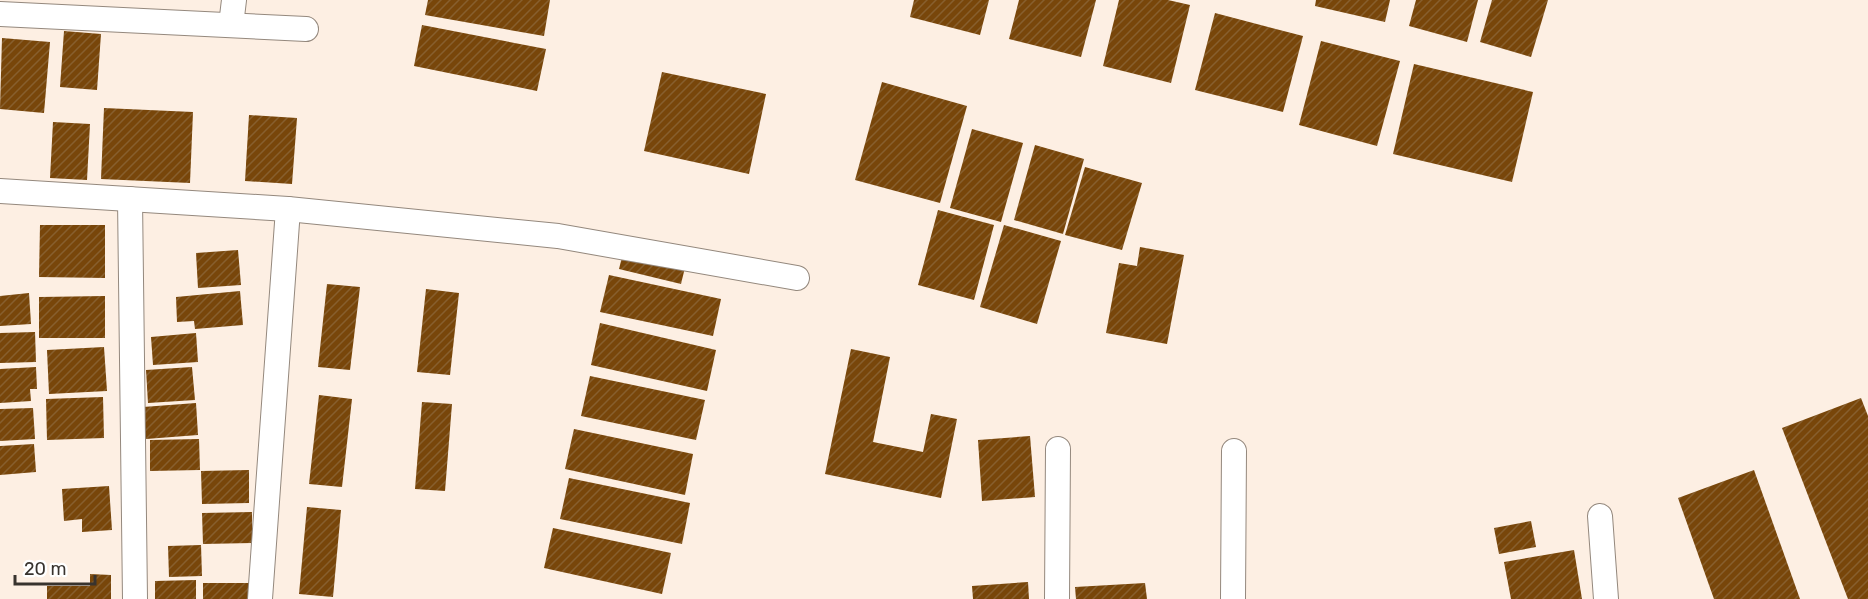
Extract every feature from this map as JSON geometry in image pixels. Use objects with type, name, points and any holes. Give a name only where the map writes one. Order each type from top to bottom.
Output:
[{"type":"street","points":[[231,25],[234,0]]},
{"type":"street","points":[[0,14],[72,9],[231,25],[306,29]]},
{"type":"street","points":[[0,191],[288,209],[558,236],[797,278]]},
{"type":"street","points":[[130,199],[135,599]]},
{"type":"street","points":[[260,599],[288,209]]},
{"type":"street","points":[[1057,599],[1058,449]]},
{"type":"street","points":[[1233,599],[1234,451]]},
{"type":"street","points":[[1600,516],[1606,599]]},
{"type":"building","points":[[428,0],[550,0],[544,36],[425,15]]},
{"type":"building","points":[[914,0],[989,0],[980,35],[910,17]]},
{"type":"building","points":[[1019,0],[1096,0],[1081,57],[1009,39]]},
{"type":"building","points":[[1119,0],[1168,0],[1190,5],[1171,83],[1103,66]]},
{"type":"building","points":[[1316,0],[1390,0],[1385,22],[1315,6]]},
{"type":"building","points":[[1416,0],[1478,0],[1467,42],[1409,26]]},
{"type":"building","points":[[1492,0],[1548,0],[1531,57],[1480,42]]},
{"type":"building","points":[[1215,13],[1303,36],[1283,112],[1195,90]]},
{"type":"building","points":[[422,25],[546,49],[537,91],[414,66]]},
{"type":"building","points":[[64,31],[101,34],[97,90],[60,87]]},
{"type":"building","points":[[2,38],[50,42],[44,113],[0,109]]},
{"type":"building","points":[[1321,41],[1400,61],[1377,146],[1299,125]]},
{"type":"building","points":[[1414,64],[1533,92],[1512,182],[1393,154]]},
{"type":"building","points":[[662,72],[766,94],[749,174],[644,151]]},
{"type":"building","points":[[882,82],[967,106],[940,203],[855,180]]},
{"type":"building","points":[[104,108],[193,112],[190,183],[101,179]]},
{"type":"building","points":[[249,115],[297,118],[292,184],[245,181]]},
{"type":"building","points":[[53,122],[90,124],[87,180],[50,178]]},
{"type":"building","points":[[972,129],[1023,143],[1001,222],[950,208]]},
{"type":"building","points":[[1035,145],[1084,159],[1063,234],[1014,220]]},
{"type":"building","points":[[1085,167],[1142,183],[1122,250],[1065,235]]},
{"type":"building","points":[[938,210],[994,225],[974,300],[918,285]]},
{"type":"building","points":[[40,225],[105,225],[105,278],[39,277]]},
{"type":"building","points":[[1004,225],[1061,241],[1037,324],[980,307]]},
{"type":"building","points":[[627,237],[689,251],[681,284],[619,269]]},
{"type":"building","points":[[1140,247],[1184,255],[1167,344],[1106,333],[1119,263],[1137,266]]},
{"type":"building","points":[[238,250],[241,285],[198,288],[196,253]]},
{"type":"building","points":[[609,275],[721,299],[713,336],[600,312]]},
{"type":"building","points":[[327,284],[360,287],[350,370],[318,367]]},
{"type":"building","points":[[426,289],[459,293],[450,375],[417,372]]},
{"type":"building","points":[[240,291],[243,325],[195,329],[194,321],[177,322],[176,297]]},
{"type":"building","points":[[29,293],[31,324],[0,326],[0,296]]},
{"type":"building","points":[[105,296],[105,338],[39,338],[39,297]]},
{"type":"building","points":[[600,323],[716,350],[707,391],[591,365]]},
{"type":"building","points":[[35,332],[36,362],[0,363],[0,333]]},
{"type":"building","points":[[196,333],[198,362],[153,365],[151,337]]},
{"type":"building","points":[[104,347],[107,391],[49,394],[47,350]]},
{"type":"building","points":[[851,349],[890,357],[873,442],[923,452],[931,414],[957,419],[941,498],[825,474]]},
{"type":"building","points":[[36,367],[37,389],[30,389],[31,401],[0,403],[0,369]]},
{"type":"building","points":[[192,367],[195,400],[148,403],[146,370]]},
{"type":"building","points":[[590,376],[705,400],[696,440],[581,416]]},
{"type":"building","points":[[319,395],[352,399],[342,487],[309,484]]},
{"type":"building","points":[[103,397],[104,438],[47,440],[46,399]]},
{"type":"building","points":[[1861,398],[1868,416],[1868,599],[1848,599],[1782,428]]},
{"type":"building","points":[[422,402],[452,404],[445,491],[415,489]]},
{"type":"building","points":[[196,403],[198,435],[146,439],[143,407]]},
{"type":"building","points":[[33,408],[35,439],[0,441],[0,409]]},
{"type":"building","points":[[574,429],[693,454],[685,495],[565,469]]},
{"type":"building","points":[[1030,436],[1035,497],[982,501],[978,440]]},
{"type":"building","points":[[199,439],[200,470],[150,471],[150,440]]},
{"type":"building","points":[[34,444],[36,472],[0,475],[0,446]]},
{"type":"building","points":[[249,470],[249,503],[202,504],[201,471]]},
{"type":"building","points":[[1754,470],[1800,599],[1714,599],[1678,498]]},
{"type":"building","points":[[569,478],[690,503],[682,544],[560,519]]},
{"type":"building","points":[[109,486],[112,530],[82,532],[82,519],[64,521],[62,489]]},
{"type":"building","points":[[307,507],[341,510],[333,597],[299,594]]},
{"type":"building","points":[[252,512],[252,543],[203,544],[202,513]]},
{"type":"building","points":[[1531,521],[1536,547],[1499,554],[1494,528]]},
{"type":"building","points":[[553,528],[671,553],[662,594],[544,568]]},
{"type":"building","points":[[201,545],[202,576],[169,577],[168,546]]},
{"type":"building","points":[[1574,550],[1582,599],[1511,599],[1504,562]]},
{"type":"building","points":[[90,574],[111,575],[111,599],[47,599],[47,586],[90,586]]},
{"type":"building","points":[[196,580],[196,599],[155,599],[155,581]]},
{"type":"building","points":[[1028,582],[1029,599],[973,599],[972,586]]},
{"type":"building","points":[[203,583],[251,583],[251,599],[203,599]]},
{"type":"building","points":[[1145,583],[1147,599],[1076,599],[1075,587]]}]
